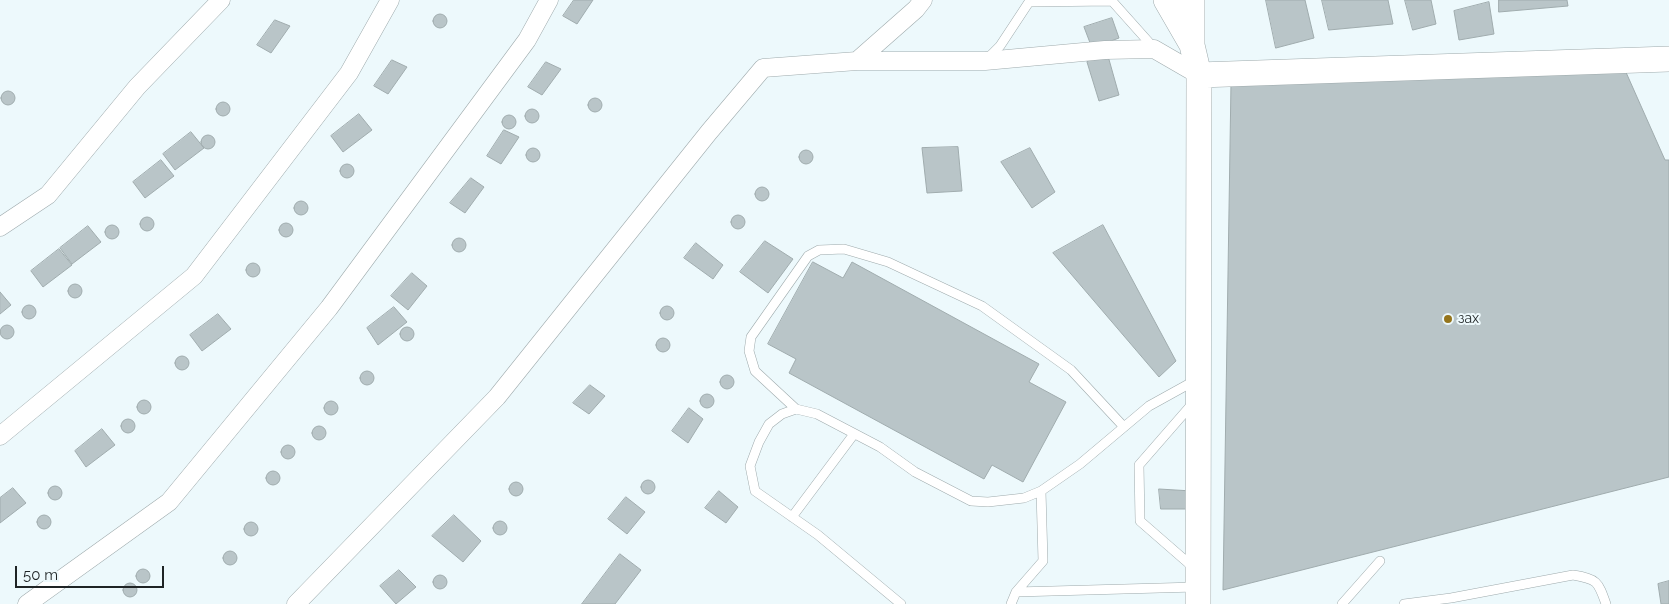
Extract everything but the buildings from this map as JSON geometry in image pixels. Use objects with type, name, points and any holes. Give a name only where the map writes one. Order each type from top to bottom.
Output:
[{"type":"street","points":[[0,227],[48,196],[137,87],[221,0]]},
{"type":"street","points":[[0,436],[194,276],[349,73],[390,0]]},
{"type":"street","points":[[27,604],[169,502],[329,308],[527,40],[549,0]]},
{"type":"street","points":[[857,61],[916,9],[922,0]]},
{"type":"street","points":[[1166,0],[1192,45]]},
{"type":"street","points":[[1192,0],[1192,45],[1198,75],[1198,588]]},
{"type":"street","points":[[296,604],[497,397],[709,132],[763,68],[857,61],[985,61],[1105,50],[1154,49],[1198,75],[1669,59]]},
{"type":"lane","points":[[985,61],[1000,46],[1029,2],[1112,1],[1154,49]]},
{"type":"lane","points":[[1124,427],[1071,370],[982,306],[888,262],[844,249],[819,250],[808,256],[751,337],[749,351],[755,371],[796,409],[818,414],[880,448],[915,472],[971,501],[988,502],[1024,498],[1042,491],[1080,464],[1149,406],[1199,387]]},
{"type":"lane","points":[[1198,588],[1140,520],[1139,465],[1184,415],[1199,387]]},
{"type":"lane","points":[[796,409],[782,414],[769,424],[759,442],[750,466],[754,491],[818,535],[901,604]]},
{"type":"lane","points":[[792,517],[854,434]]},
{"type":"lane","points":[[1011,604],[1016,592],[1043,561],[1042,491]]},
{"type":"lane","points":[[1342,604],[1380,560]]},
{"type":"lane","points":[[1404,604],[1450,598],[1573,575],[1588,577],[1600,585],[1606,604]]},
{"type":"lane","points":[[1016,592],[1198,588]]},
{"type":"place","name":"зах","points":[[1448,319]]}]
